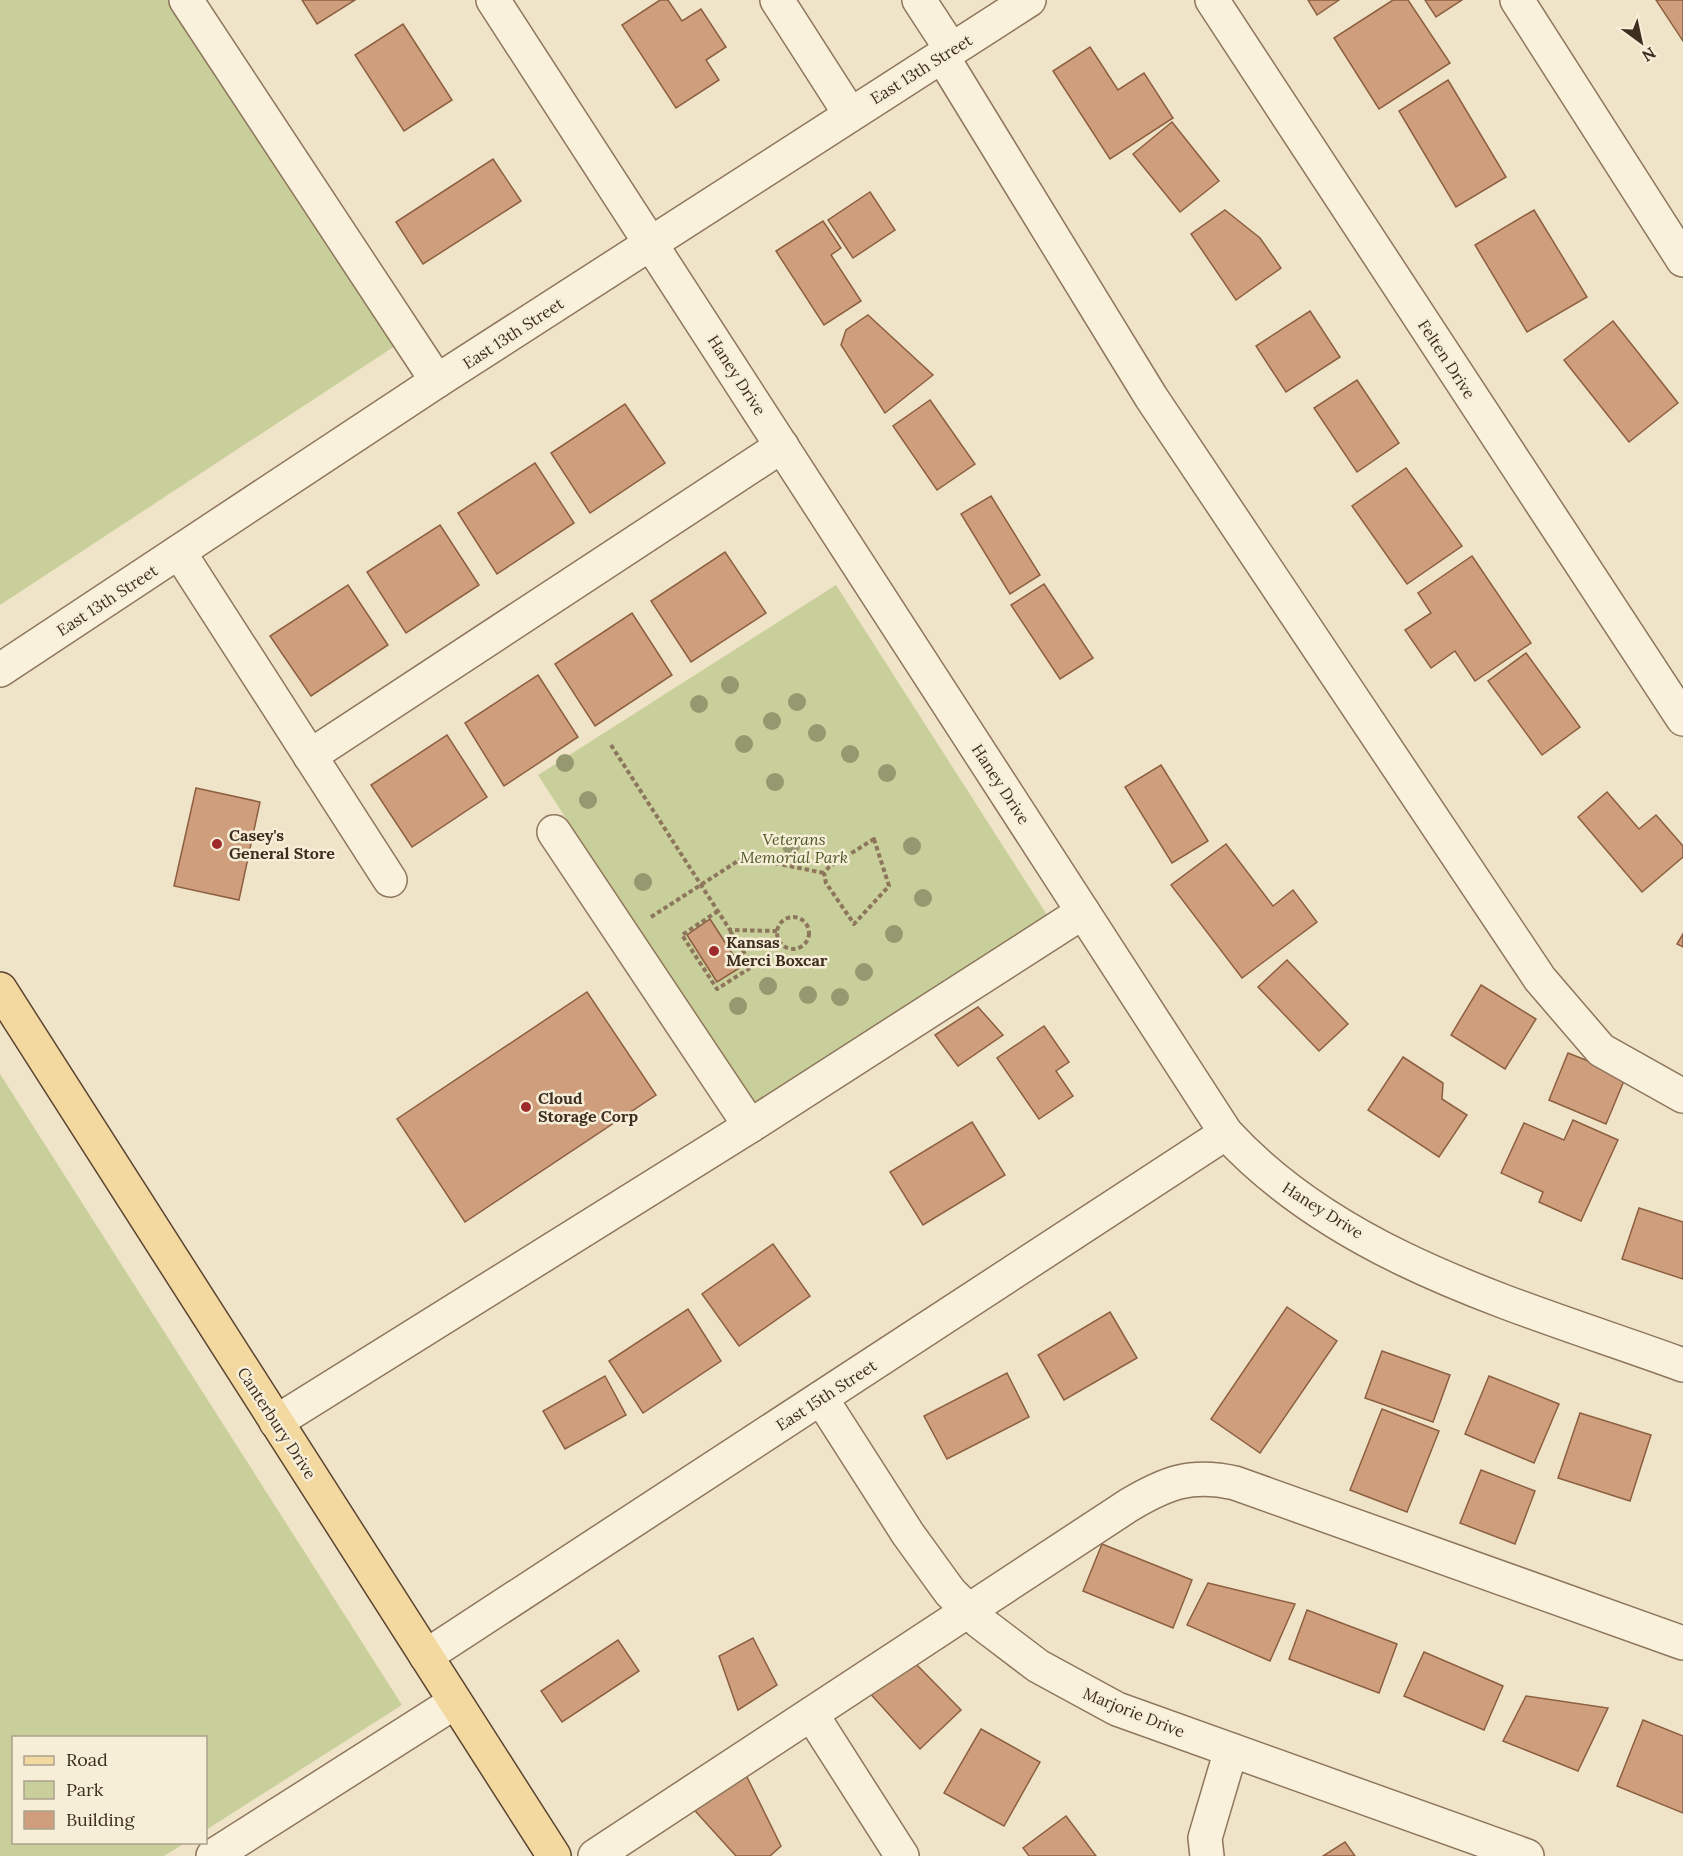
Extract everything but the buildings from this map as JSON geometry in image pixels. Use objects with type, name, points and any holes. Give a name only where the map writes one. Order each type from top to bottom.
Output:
[{"type":"main road","name":"Canterbury Drive","points":[[0,989],[554,1856]]},
{"type":"street","points":[[186,0],[437,381]]},
{"type":"street","name":"Haney Drive","points":[[494,0],[1226,1133],[1255,1164],[1301,1200],[1421,1269],[1683,1365]]},
{"type":"street","points":[[777,0],[850,114]]},
{"type":"street","points":[[919,0],[946,53],[1151,397],[1540,980],[1600,1050],[1683,1096]]},
{"type":"street","name":"East 13th Street","points":[[0,670],[437,381],[1029,0]]},
{"type":"street","name":"Felten Drive","points":[[1212,0],[1683,719]]},
{"type":"street","points":[[1517,0],[1683,260]]},
{"type":"street","points":[[310,756],[783,446]]},
{"type":"street","points":[[179,552],[390,880]]},
{"type":"street","points":[[554,832],[750,1125]]},
{"type":"street","points":[[276,1422],[750,1125],[1083,912]]},
{"type":"street","name":"East 15th Street","points":[[426,1656],[1226,1133]]},
{"type":"street","name":"Marjorie Drive","points":[[820,1398],[928,1563],[968,1611],[1012,1648],[1066,1683],[1117,1709],[1527,1856]]},
{"type":"street","points":[[595,1856],[631,1846],[812,1715],[968,1611],[1151,1492],[1190,1479],[1216,1479],[1235,1483],[1683,1643]]},
{"type":"street","points":[[213,1856],[455,1702]]},
{"type":"street","points":[[812,1715],[902,1856]]},
{"type":"street","points":[[1207,1856],[1205,1838],[1231,1750]]},
{"type":"path","points":[[611,745],[701,884],[753,966],[717,989],[682,935],[718,911]]},
{"type":"path","points":[[874,839],[889,886],[854,924],[826,883],[824,873],[829,867],[874,839]]},
{"type":"path","points":[[623,935],[744,857],[824,873]]},
{"type":"path","points":[[791,916],[801,918],[809,932],[806,942],[792,949],[782,946],[777,931],[781,921],[791,916]]},
{"type":"path","points":[[730,930],[777,931]]},
{"type":"green space","points":[[0,0],[175,0],[398,344],[0,605]]},
{"type":"green space","name":"Veterans Memorial Park","points":[[836,585],[1051,921],[754,1111],[538,775]]},
{"type":"green space","points":[[0,1074],[402,1705],[207,1829],[207,1736],[12,1736],[12,1844],[183,1844],[164,1856],[0,1856]]},
{"type":"place","name":"Casey's General Store","points":[[217,844]]},
{"type":"place","name":"Kansas Merci Boxcar","points":[[714,951]]},
{"type":"place","name":"Cloud Storage Corp","points":[[526,1107]]}]
